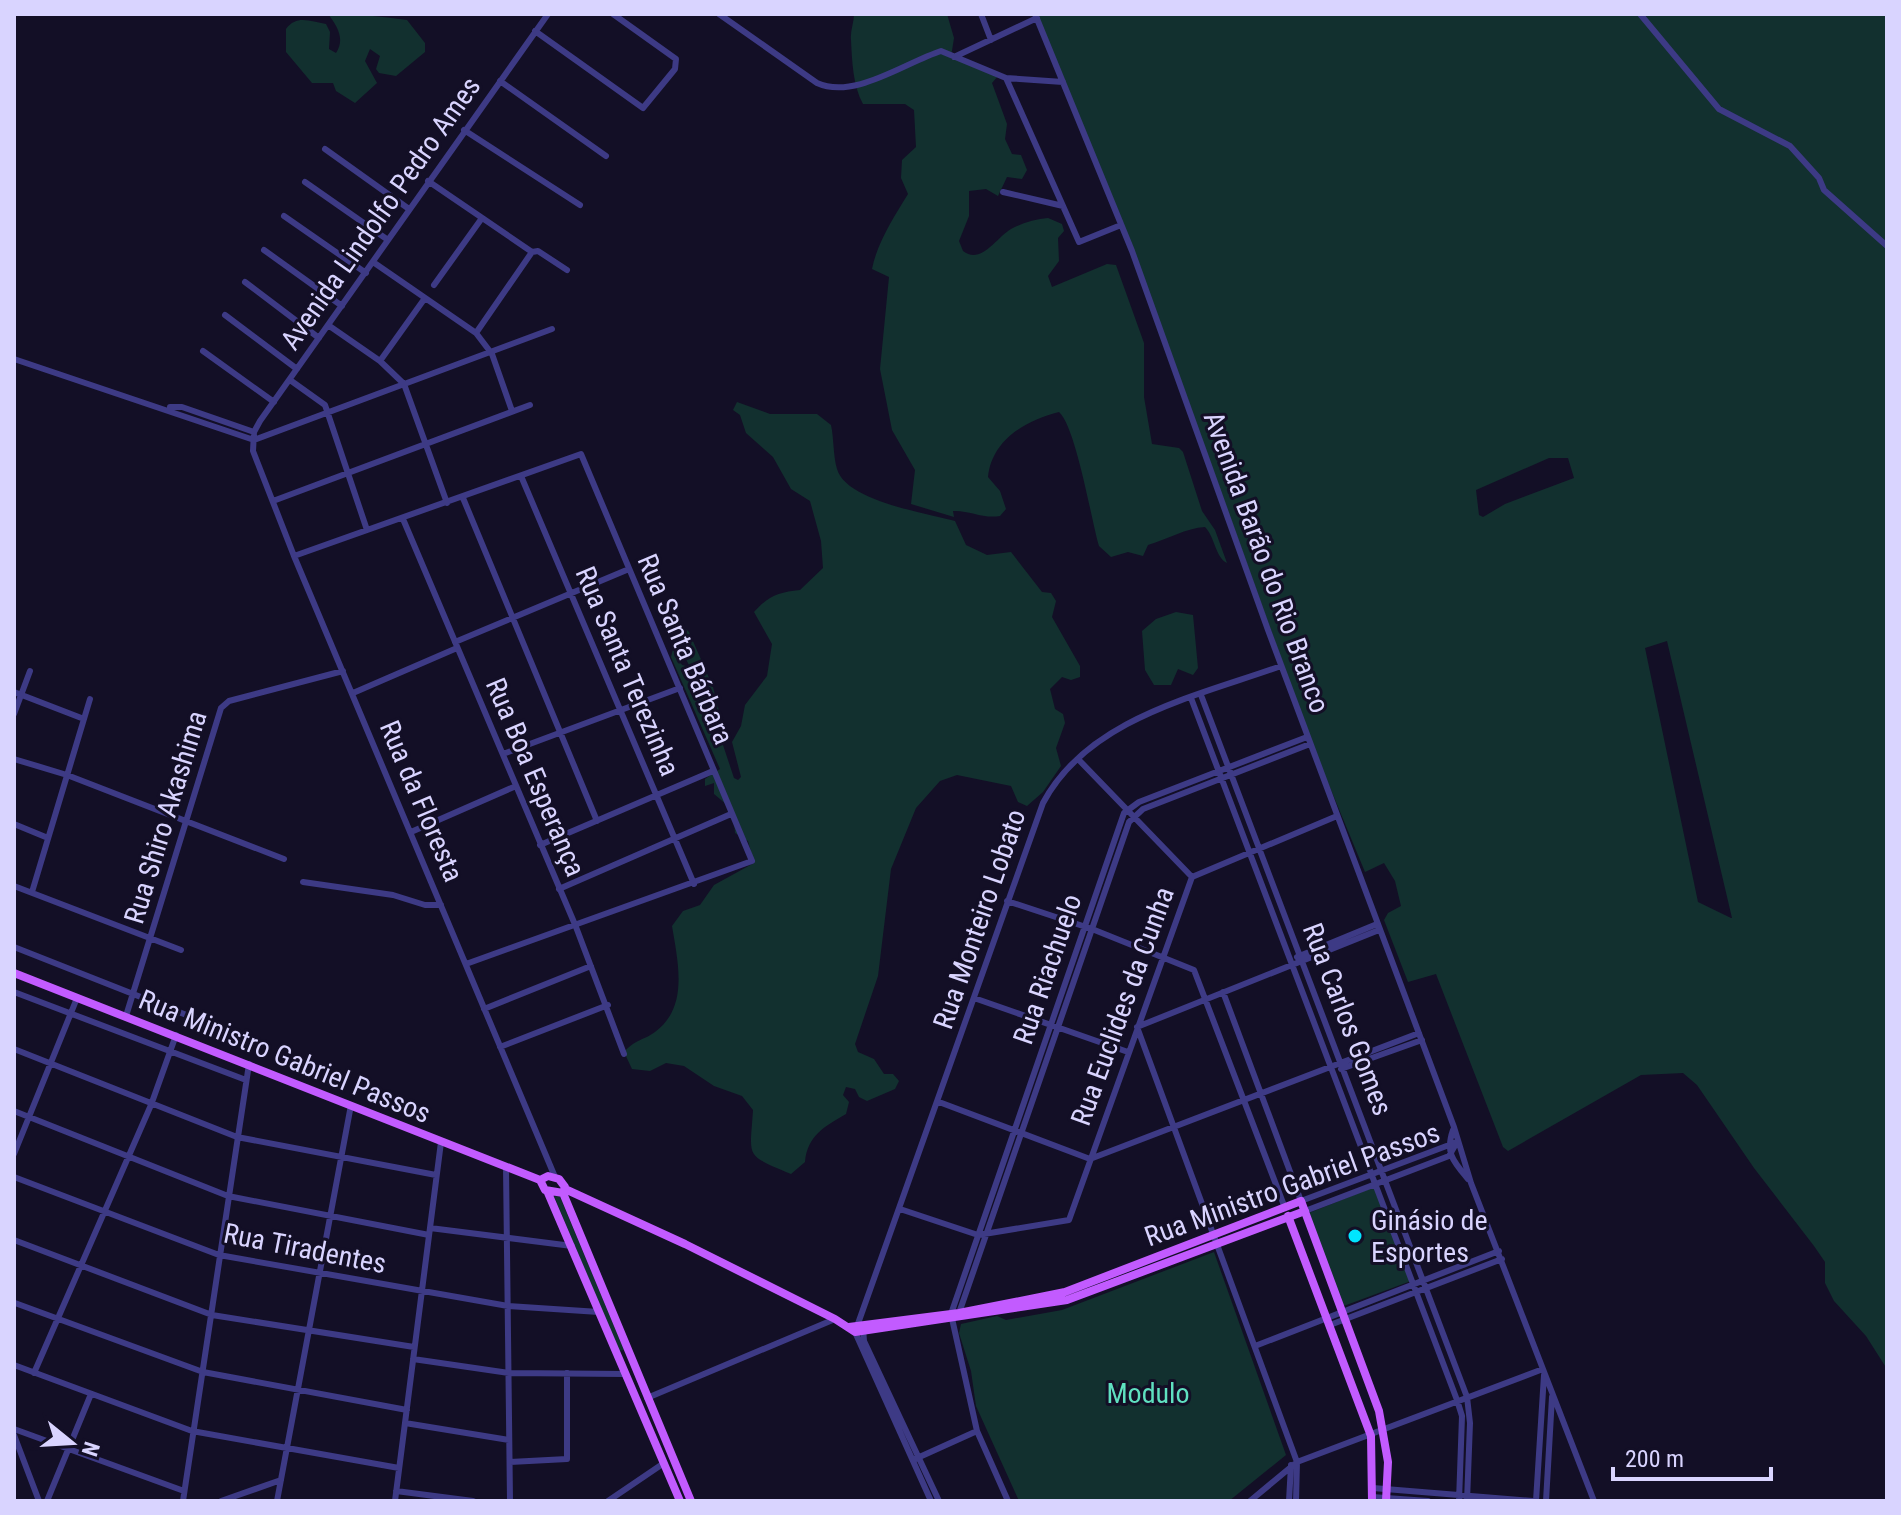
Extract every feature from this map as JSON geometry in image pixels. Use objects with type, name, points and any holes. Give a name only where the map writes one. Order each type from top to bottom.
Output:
[{"type":"main road","name":"Rua Ministro Gabriel Passos","points":[[14,973],[540,1180],[555,1178]]},
{"type":"main road","points":[[555,1178],[562,1182],[628,1352],[691,1501]]},
{"type":"main road","points":[[540,1180],[540,1186],[548,1192],[572,1246],[680,1501]]},
{"type":"main road","points":[[548,1192],[564,1191],[685,1244],[835,1319],[858,1326]]},
{"type":"main road","name":"Rua Ministro Gabriel Passos","points":[[1216,1240],[1301,1201]]},
{"type":"main road","points":[[1301,1201],[1383,1429],[1387,1496]]},
{"type":"main road","points":[[1285,1208],[1370,1434],[1372,1495]]},
{"type":"main road","name":"Rua Ministro Gabriel Passos","points":[[858,1326],[954,1319],[1067,1300],[1161,1260],[1305,1211]]},
{"type":"main road","points":[[617,1355],[628,1352]]},
{"type":"main road","points":[[1349,1376],[1364,1370]]},
{"type":"street","name":"Avenida Lindolfo Pedro Ames","points":[[254,436],[274,402],[548,14]]},
{"type":"street","points":[[535,31],[641,108],[675,69],[676,59],[613,14]]},
{"type":"street","points":[[719,14],[817,83],[832,90],[856,85],[941,51],[1006,78],[1063,82]]},
{"type":"street","points":[[981,14],[991,40]]},
{"type":"street","points":[[1640,14],[1719,109],[1790,146],[1819,178],[1824,190],[1887,246]]},
{"type":"street","points":[[954,57],[1036,16]]},
{"type":"street","name":"Avenida Barão do Rio Branco","points":[[1036,16],[1121,225],[1281,666],[1454,1127],[1471,1183],[1594,1501]]},
{"type":"street","points":[[1006,78],[1079,242],[1121,225]]},
{"type":"street","points":[[500,81],[606,156]]},
{"type":"street","points":[[464,130],[580,205]]},
{"type":"street","points":[[325,149],[409,209]]},
{"type":"street","points":[[428,181],[532,252],[538,251],[567,270]]},
{"type":"street","points":[[305,182],[388,240]]},
{"type":"street","points":[[1003,192],[1063,206]]},
{"type":"street","points":[[284,216],[366,273]]},
{"type":"street","points":[[434,285],[482,218]]},
{"type":"street","points":[[264,250],[342,306]]},
{"type":"street","points":[[476,333],[532,252]]},
{"type":"street","points":[[373,262],[476,333],[492,354],[512,411]]},
{"type":"street","points":[[245,282],[319,338]]},
{"type":"street","points":[[380,361],[425,298]]},
{"type":"street","points":[[225,315],[297,369]]},
{"type":"street","points":[[328,325],[380,361],[404,384],[447,503]]},
{"type":"street","points":[[14,359],[166,407],[182,407],[254,436],[492,354],[552,329]]},
{"type":"street","points":[[203,351],[274,402]]},
{"type":"street","points":[[290,380],[325,405],[329,412],[367,530]]},
{"type":"street","points":[[273,501],[530,405]]},
{"type":"street","name":"Rua da Floresta","points":[[254,436],[253,451],[294,556],[555,1178]]},
{"type":"street","name":"Rua Santa Bárbara","points":[[521,476],[581,454],[752,861],[694,884]]},
{"type":"street","points":[[294,556],[521,476]]},
{"type":"street","name":"Rua Santa Terezinha","points":[[521,476],[694,884]]},
{"type":"street","points":[[463,498],[597,821]]},
{"type":"street","name":"Rua Boa Esperança","points":[[403,519],[576,927],[624,1054]]},
{"type":"street","points":[[353,693],[514,618],[629,569]]},
{"type":"street","name":"Rua Monteiro Lobato","points":[[858,1326],[1007,901],[1050,789],[1078,759],[1121,726],[1281,666]]},
{"type":"street","points":[[14,714],[18,693],[30,671]]},
{"type":"street","name":"Rua Shiro Akashima","points":[[126,1016],[224,703],[343,671]]},
{"type":"street","points":[[503,754],[680,688]]},
{"type":"street","points":[[18,693],[84,719]]},
{"type":"street","name":"Rua Carlos Gomes","points":[[1201,695],[1467,1397],[1470,1423],[1463,1497]]},
{"type":"street","name":"Rua Carlos Gomes","points":[[1191,698],[1252,852],[1457,1400],[1462,1416],[1463,1497]]},
{"type":"street","points":[[32,892],[90,699]]},
{"type":"street","points":[[1128,808],[1309,740]]},
{"type":"street","points":[[14,759],[67,775],[284,859]]},
{"type":"street","points":[[1078,759],[1192,877]]},
{"type":"street","points":[[540,845],[713,771]]},
{"type":"street","points":[[1134,814],[1222,773]]},
{"type":"street","points":[[411,832],[516,786]]},
{"type":"street","name":"Rua Riachuelo","points":[[954,1319],[978,1235],[1055,1025],[1128,808]]},
{"type":"street","points":[[559,889],[731,814]]},
{"type":"street","name":"Rua Riachuelo","points":[[1089,928],[1134,814]]},
{"type":"street","name":"Rua Euclides da Cunha","points":[[988,1233],[1069,1220],[1192,877],[1337,816]]},
{"type":"street","points":[[14,824],[48,838]]},
{"type":"street","points":[[303,882],[393,895],[425,905],[441,905]]},
{"type":"street","points":[[466,964],[694,884]]},
{"type":"street","points":[[14,886],[181,950]]},
{"type":"street","points":[[1007,901],[1089,928],[1194,970],[1285,1208]]},
{"type":"street","points":[[1296,1501],[1292,1450],[1137,1027],[1378,927]]},
{"type":"street","points":[[14,947],[227,1031]]},
{"type":"street","points":[[484,1009],[591,966]]},
{"type":"street","points":[[14,992],[170,1054],[246,1080]]},
{"type":"street","points":[[1223,992],[1301,1201]]},
{"type":"street","points":[[14,1154],[77,998]]},
{"type":"street","points":[[974,998],[1128,1052]]},
{"type":"street","points":[[500,1047],[608,1005]]},
{"type":"street","name":"Rua Riachuelo","points":[[954,1319],[1023,1133],[1055,1025]]},
{"type":"street","points":[[34,1373],[151,1105],[176,1035]]},
{"type":"street","points":[[939,1102],[1090,1159],[1420,1036]]},
{"type":"street","points":[[14,1049],[237,1137],[436,1175]]},
{"type":"street","points":[[183,1501],[249,1064]]},
{"type":"street","points":[[277,1501],[351,1105]]},
{"type":"street","points":[[14,1111],[127,1159],[228,1196],[430,1232],[572,1246]]},
{"type":"street","points":[[1447,1147],[1454,1127]]},
{"type":"street","points":[[395,1501],[441,1142]]},
{"type":"street","name":"Rua Ministro Gabriel Passos","points":[[1301,1201],[1457,1142]]},
{"type":"street","name":"Rua Ministro Gabriel Passos","points":[[1305,1211],[1449,1156],[1457,1142]]},
{"type":"street","name":"Avenida Barão do Rio Branco","points":[[1447,1147],[1449,1156],[1471,1183]]},
{"type":"street","points":[[506,1167],[510,1501]]},
{"type":"street","name":"Rua Tiradentes","points":[[14,1177],[219,1255],[508,1306],[599,1312]]},
{"type":"street","points":[[900,1209],[978,1235],[988,1233]]},
{"type":"street","points":[[14,1240],[212,1315],[414,1347]]},
{"type":"street","points":[[1424,1285],[1499,1251]]},
{"type":"street","points":[[1255,1346],[1502,1259]]},
{"type":"street","points":[[15,1303],[203,1372],[407,1410]]},
{"type":"street","points":[[647,1398],[835,1319]]},
{"type":"street","points":[[954,1319],[977,1431],[1008,1501]]},
{"type":"street","points":[[858,1326],[931,1501]]},
{"type":"street","points":[[413,1359],[509,1373],[625,1374]]},
{"type":"street","points":[[14,1365],[192,1431],[399,1468]]},
{"type":"street","points":[[1250,1501],[1294,1464],[1457,1400],[1544,1370],[1534,1501],[1372,1495]]},
{"type":"street","points":[[510,1462],[567,1459],[567,1373]]},
{"type":"street","points":[[1546,1501],[1552,1392]]},
{"type":"street","points":[[14,1435],[38,1499],[48,1501],[91,1394]]},
{"type":"street","points":[[405,1423],[509,1440]]},
{"type":"street","points":[[14,1429],[184,1491]]},
{"type":"street","points":[[915,1459],[977,1431]]},
{"type":"street","points":[[915,1459],[939,1501]]},
{"type":"street","points":[[608,1501],[664,1463]]},
{"type":"street","points":[[1289,1501],[1294,1464]]},
{"type":"street","points":[[221,1501],[281,1480]]},
{"type":"street","points":[[396,1491],[473,1501]]},
{"type":"street","points":[[1387,1496],[1428,1501]]},
{"type":"green space","points":[[328,14],[407,20],[425,43],[425,52],[396,76],[379,73],[376,69],[380,56],[370,49],[365,61],[377,83],[355,103],[336,91],[333,83],[312,83],[286,52],[286,29],[290,24],[304,20],[326,24],[330,32],[329,49],[336,53],[340,43],[339,33]]},
{"type":"green space","points":[[854,14],[947,14],[954,38],[951,57],[998,76],[992,83],[1007,124],[1005,139],[1012,154],[1021,155],[1027,170],[1022,179],[1007,177],[998,196],[986,189],[969,191],[969,216],[959,241],[963,251],[976,255],[982,253],[1011,229],[1048,218],[1062,224],[1064,231],[1058,238],[1059,261],[1048,276],[1052,287],[1107,264],[1116,265],[1144,343],[1144,397],[1152,444],[1179,448],[1183,452],[1202,511],[1215,530],[1227,563],[1205,527],[1148,545],[1143,556],[1128,552],[1111,557],[1099,546],[1077,454],[1059,412],[1024,426],[996,452],[988,477],[1000,491],[1006,509],[1000,516],[953,511],[954,517],[911,504],[915,470],[892,430],[880,369],[889,277],[872,269],[882,240],[908,194],[901,178],[902,160],[916,147],[914,110],[905,104],[863,104],[853,65],[851,37]]},
{"type":"green space","points":[[1036,14],[1887,14],[1887,1369],[1866,1336],[1834,1301],[1825,1283],[1825,1262],[1814,1246],[1754,1168],[1697,1085],[1683,1073],[1641,1075],[1508,1151],[1503,1147],[1436,974],[1408,982],[1384,920],[1388,913],[1401,906],[1395,881],[1384,863],[1365,872],[1312,744],[1133,248]],"holes":[[[1549,458],[1568,458],[1574,478],[1505,504],[1483,517],[1479,515],[1476,490]],[[1667,641],[1732,918],[1698,902],[1645,648]]]},
{"type":"green space","points":[[737,402],[770,414],[817,414],[831,425],[837,469],[843,480],[855,490],[888,504],[955,521],[966,545],[987,555],[1011,552],[1042,592],[1051,593],[1056,601],[1052,617],[1080,666],[1080,677],[1071,680],[1062,677],[1050,689],[1055,709],[1063,714],[1065,723],[1056,748],[1061,766],[1043,792],[1027,806],[1018,802],[1011,786],[957,775],[940,781],[916,808],[891,869],[878,976],[855,1044],[858,1052],[874,1059],[884,1074],[893,1074],[899,1081],[895,1089],[867,1101],[859,1097],[855,1089],[846,1087],[843,1095],[849,1102],[846,1114],[818,1133],[809,1145],[805,1162],[791,1174],[753,1153],[753,1110],[742,1096],[714,1086],[684,1066],[666,1063],[650,1071],[632,1069],[624,1052],[655,1032],[673,1010],[678,969],[672,926],[683,911],[700,905],[714,885],[754,863],[748,841],[735,833],[733,810],[714,794],[714,783],[705,786],[705,779],[720,769],[671,657],[673,649],[682,665],[690,667],[666,621],[674,617],[689,632],[713,687],[720,715],[718,730],[734,778],[738,780],[741,777],[732,742],[741,726],[745,705],[767,676],[772,644],[754,612],[774,596],[800,590],[823,568],[821,541],[810,501],[791,489],[773,457],[746,433],[740,415],[733,410]]},
{"type":"green space","points":[[1176,612],[1193,615],[1198,668],[1193,675],[1178,669],[1171,685],[1154,685],[1145,670],[1142,631],[1156,619]]},
{"type":"green space","points":[[1374,1187],[1411,1281],[1341,1307],[1309,1213]]},
{"type":"green space","points":[[554,1196],[560,1197],[624,1350],[619,1351]]},
{"type":"green space","name":"Modulo","points":[[1214,1252],[1286,1455],[1229,1501],[1019,1501],[976,1406],[971,1371],[959,1333],[961,1324],[997,1316],[1006,1320],[1062,1310]]},
{"type":"place","name":"Ginásio de Esportes","points":[[1355,1236]]}]
